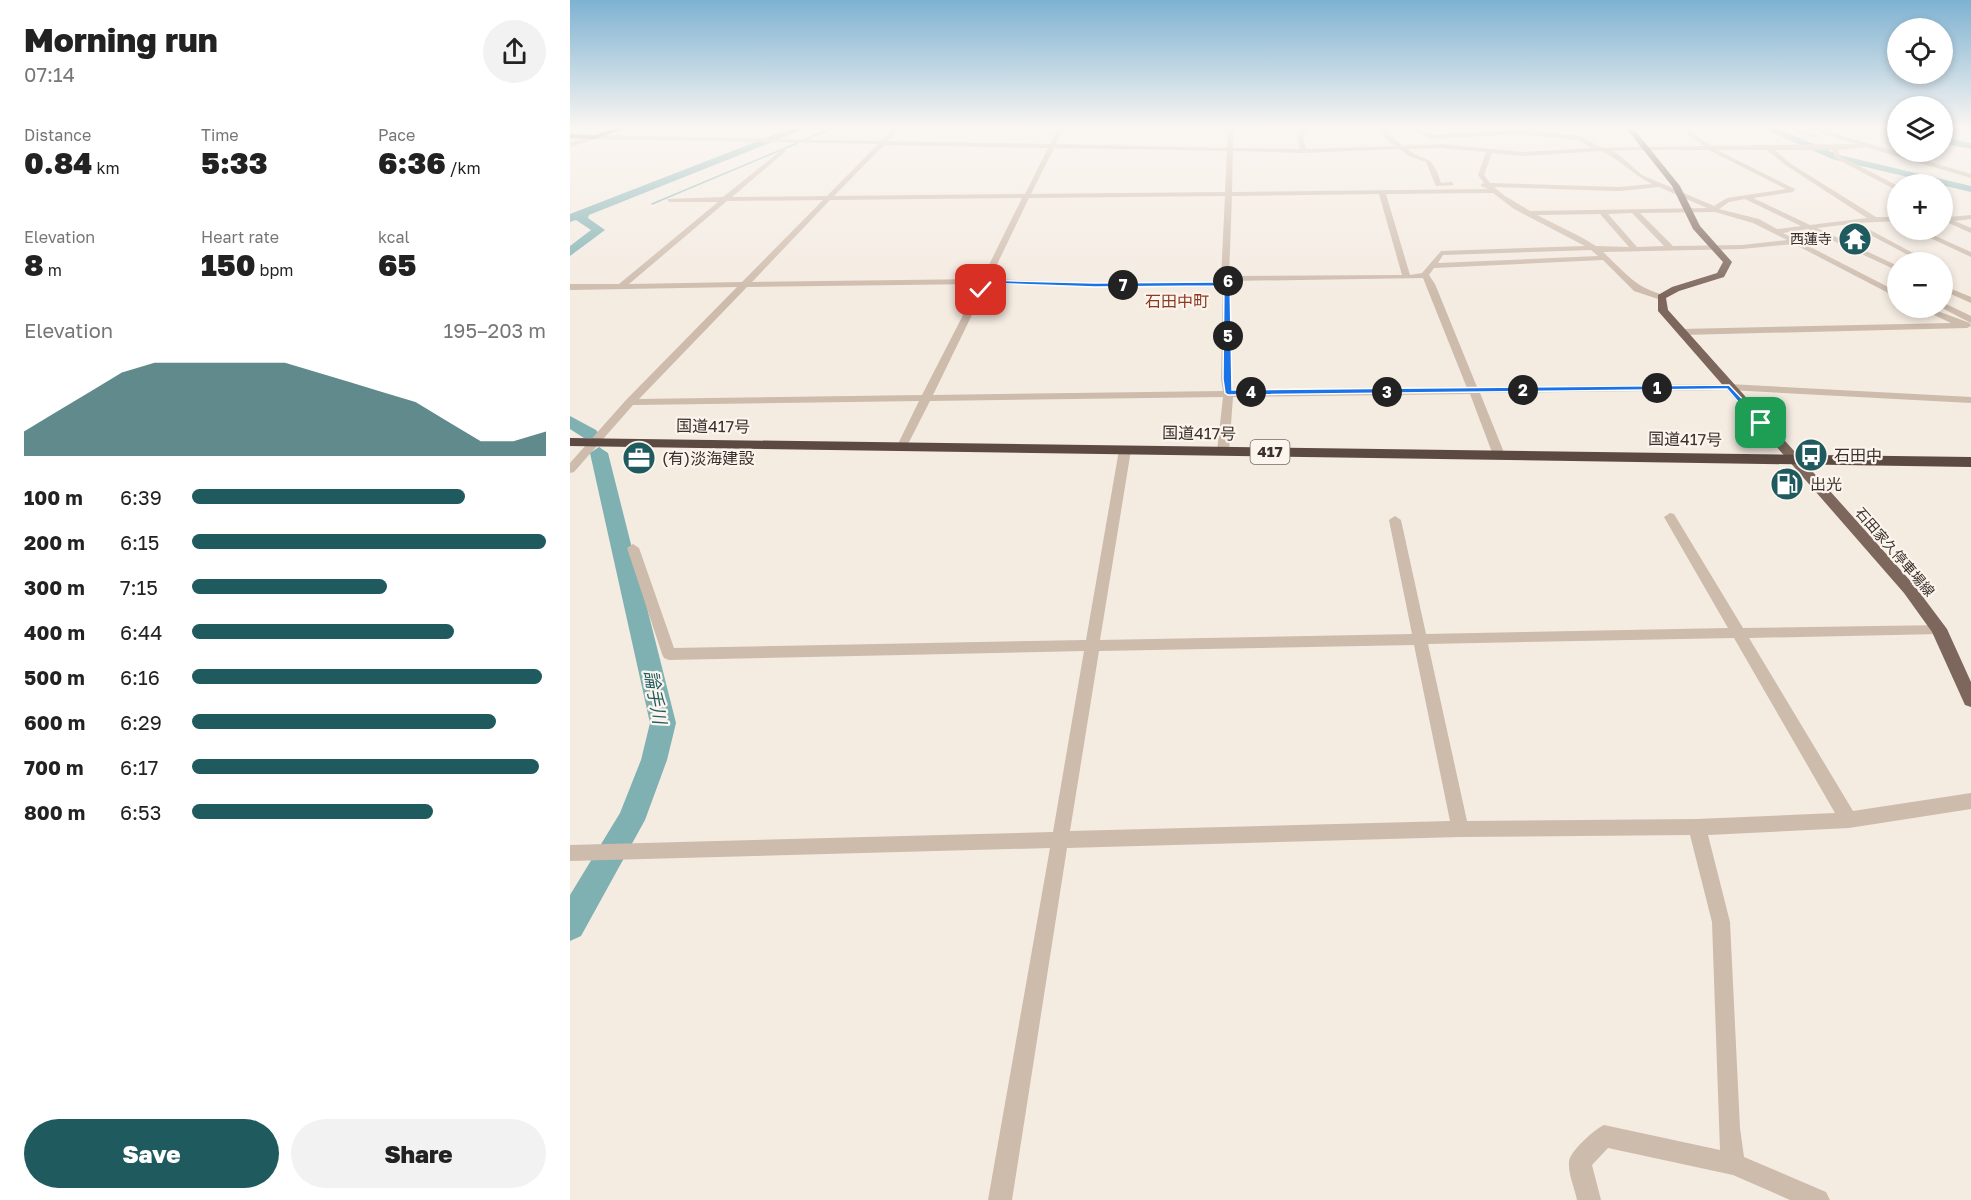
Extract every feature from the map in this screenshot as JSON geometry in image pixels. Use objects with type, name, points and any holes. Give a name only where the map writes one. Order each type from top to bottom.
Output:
[{"type":"highway","name":"国道417号","points":[[570,442],[1971,462]]},
{"type":"main road","points":[[1661,297],[1681,285],[1723,273],[1728,262],[1696,226],[1673,184]]},
{"type":"main road","name":"石田家久停車場線","points":[[1661,297],[1663,311],[1909,589],[1939,629],[1971,700]]},
{"type":"street","points":[[621,286],[745,184]]},
{"type":"street","points":[[570,470],[630,402],[844,184]]},
{"type":"street","points":[[902,446],[981,290],[982,281],[1035,184]]},
{"type":"street","points":[[1222,451],[1228,393],[1226,279],[1230,184]]},
{"type":"street","points":[[1438,184],[1491,188]]},
{"type":"street","points":[[1488,184],[1531,213],[1593,248],[1638,292],[1661,297]]},
{"type":"street","points":[[1531,213],[1715,209],[1727,200],[1793,190],[1781,184]]},
{"type":"street","points":[[1819,184],[1874,219]]},
{"type":"street","points":[[669,200],[1382,192],[1491,188],[1619,189],[1658,185],[1715,209],[1749,218],[1778,231],[1887,290]]},
{"type":"street","points":[[1382,192],[1407,276]]},
{"type":"street","points":[[1747,198],[1887,264]]},
{"type":"street","points":[[1635,211],[1671,249]]},
{"type":"street","points":[[1602,212],[1635,249]]},
{"type":"street","points":[[1953,218],[1971,217]]},
{"type":"street","points":[[1778,231],[1887,219]]},
{"type":"street","points":[[1953,222],[1971,231]]},
{"type":"street","points":[[1853,224],[1907,252]]},
{"type":"street","points":[[1939,240],[1971,255]]},
{"type":"street","points":[[1425,275],[1441,254],[1593,248],[1717,248],[1795,242]]},
{"type":"street","points":[[1431,266],[1605,258]]},
{"type":"street","points":[[570,287],[982,281],[1095,285],[1216,284],[1226,279],[1425,275]]},
{"type":"street","points":[[1425,275],[1431,284],[1472,391],[1500,455]]},
{"type":"street","points":[[1953,292],[1971,300]]},
{"type":"street","points":[[1953,312],[1970,324]]},
{"type":"street","points":[[1952,318],[1970,324]]},
{"type":"street","points":[[1682,332],[1970,324]]},
{"type":"street","points":[[630,402],[1729,387],[1971,400]]},
{"type":"street","points":[[1000,1200],[1125,450]]},
{"type":"street","points":[[1670,517],[1849,820]]},
{"type":"street","points":[[1395,520],[1460,829]]},
{"type":"street","points":[[633,548],[669,654],[1939,629]]},
{"type":"street","points":[[570,854],[1460,829],[1697,827],[1849,820],[1971,801]]},
{"type":"street","points":[[1697,827],[1721,922],[1729,1128],[1733,1164]]},
{"type":"street","points":[[1589,1200],[1580,1162],[1604,1136],[1733,1164],[1818,1200]]},
{"type":"waterway","points":[[570,218],[658,184]]},
{"type":"waterway","points":[[652,204],[700,184]]},
{"type":"waterway","points":[[1950,184],[1971,189]]},
{"type":"waterway","name":"論手川","points":[[570,252],[599,230],[582,219],[583,214]]},
{"type":"waterway","name":"論手川","points":[[570,421],[590,434]]},
{"type":"waterway","name":"論手川","points":[[570,925],[631,820],[654,760],[663,723],[599,453]]},
{"type":"place","name":"西蓮寺","points":[[1855,239]]},
{"type":"place","name":"石田中","points":[[1811,455]]},
{"type":"place","name":"(有)淡海建設","points":[[639,458]]},
{"type":"place","name":"出光","points":[[1787,484]]},
{"type":"district","name":"石田中町","points":[[1177,301]]},
{"type":"route","points":[[981,290],[982,281],[1095,285],[1216,284],[1225,279],[1229,294],[1226,379],[1228,393],[1729,387],[1761,423]]}]
